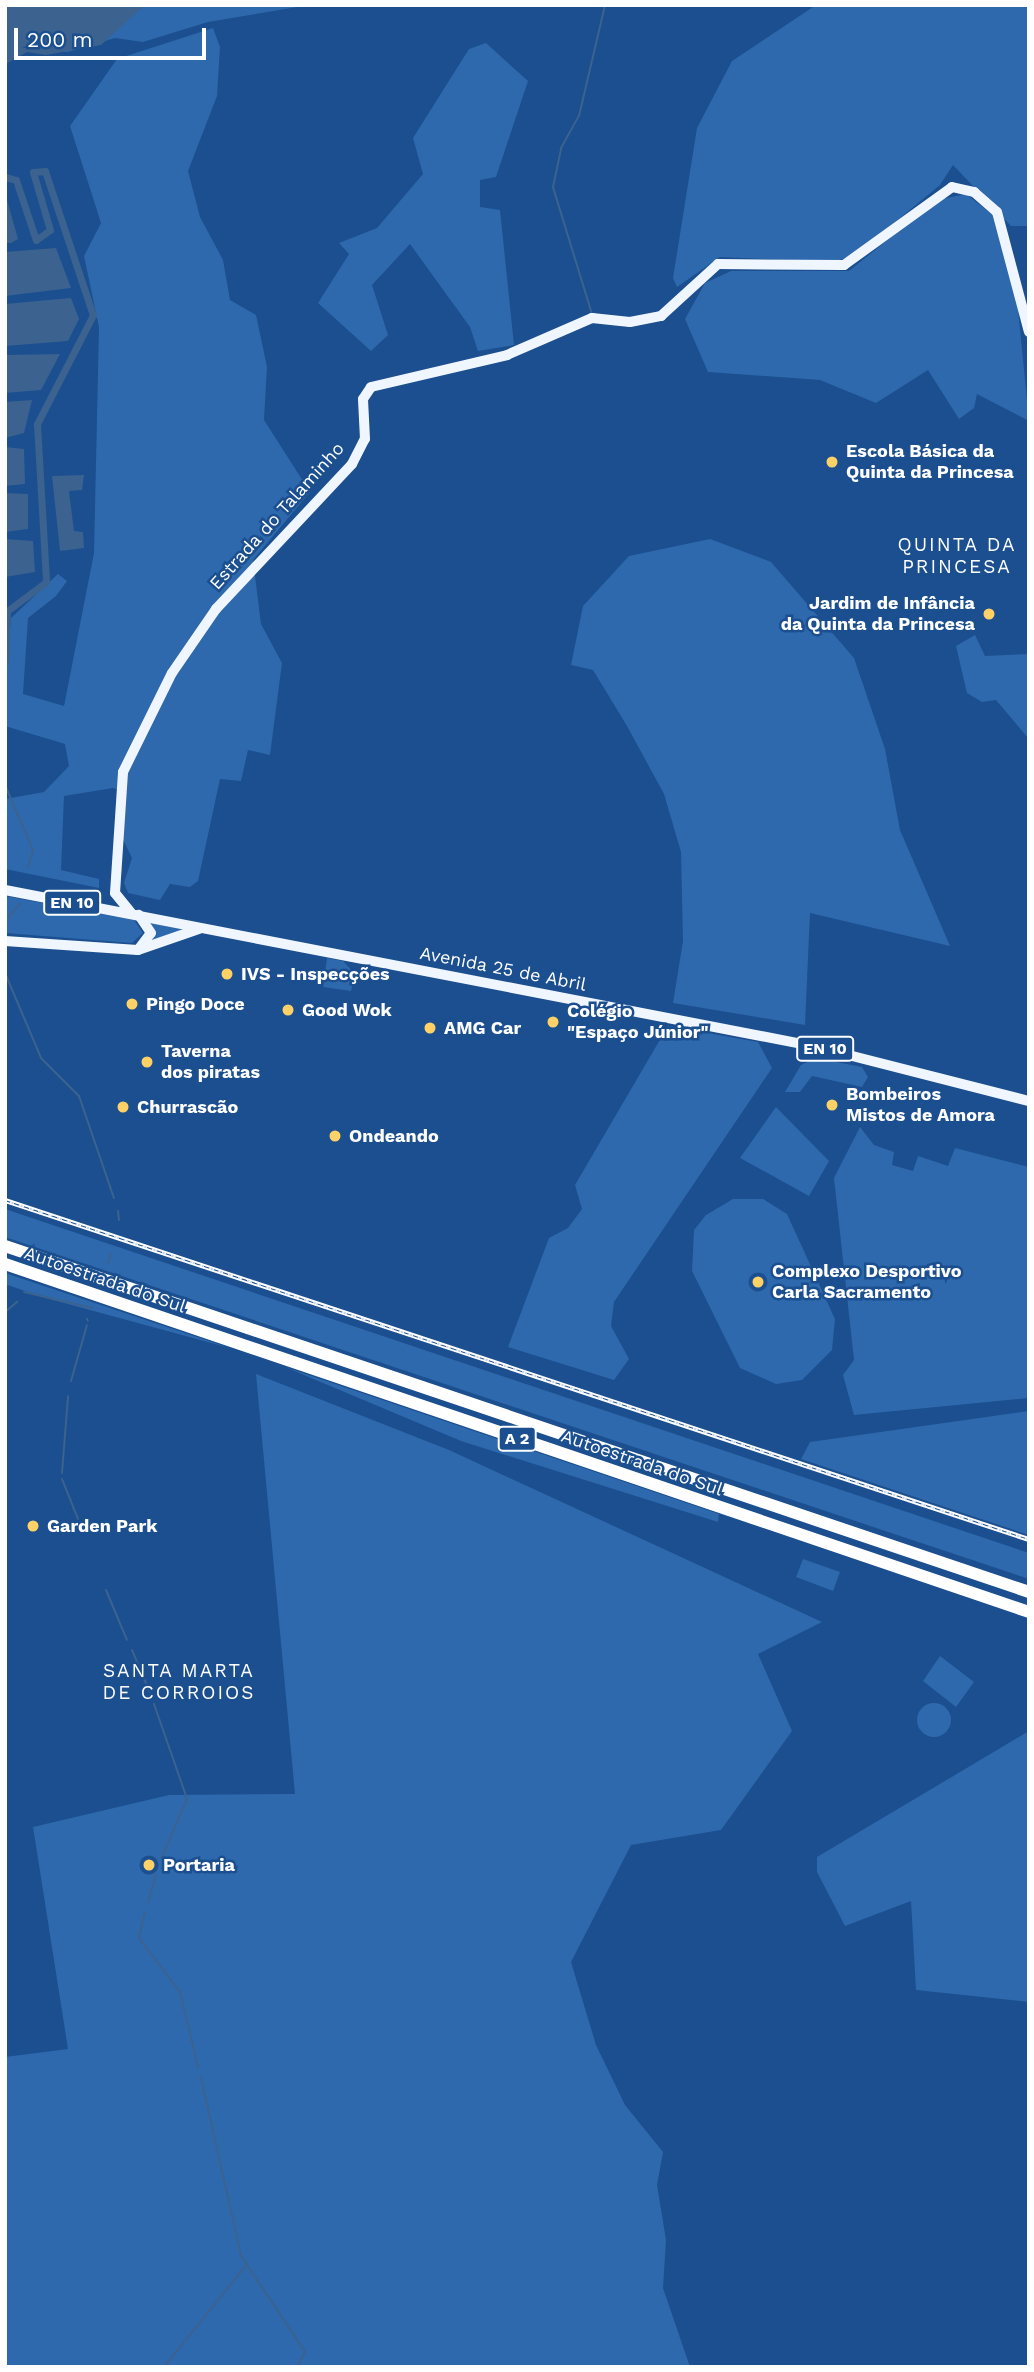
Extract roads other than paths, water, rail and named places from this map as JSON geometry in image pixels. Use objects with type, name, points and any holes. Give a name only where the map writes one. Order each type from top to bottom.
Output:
[{"type":"highway","name":"Autoestrada do Sul","points":[[5,1246],[1029,1592]]},
{"type":"highway","name":"Autoestrada do Sul","points":[[5,1264],[1029,1612]]},
{"type":"main road","name":"Estrada do Talaminho","points":[[115,893],[117,788],[172,673],[216,609],[352,464],[365,439],[369,388],[506,355],[584,320],[661,316],[718,264],[844,265],[878,246],[928,198],[952,187],[982,197],[1004,226],[1029,332]]},
{"type":"main road","name":"Avenida 25 de Abril","points":[[5,890],[813,1046],[1029,1101]]},
{"type":"main road","points":[[97,907],[115,893],[136,915],[151,933],[138,950]]},
{"type":"main road","name":"Avenida 25 de Abril","points":[[5,941],[138,950],[183,932],[216,930]]},
{"type":"waterway","points":[[592,314],[553,187],[561,148],[579,116],[605,5]]},
{"type":"waterway","points":[[5,177],[16,180],[36,240],[50,230],[33,172],[45,171],[93,315],[37,424],[46,582],[7,611],[5,662]]},
{"type":"waterway","points":[[5,785],[33,850],[28,867]]},
{"type":"waterway","points":[[5,921],[20,904]]},
{"type":"waterway","points":[[5,973],[41,1058],[79,1096],[114,1198]]},
{"type":"waterway","points":[[118,1211],[119,1220]]},
{"type":"waterway","points":[[108,1263],[111,1254]]},
{"type":"waterway","points":[[24,1292],[92,1308]]},
{"type":"waterway","points":[[5,1312],[17,1302]]},
{"type":"waterway","points":[[71,1381],[87,1325]]},
{"type":"waterway","points":[[62,1473],[68,1396]]},
{"type":"waterway","points":[[62,1479],[78,1519]]},
{"type":"waterway","points":[[106,1590],[127,1640]]},
{"type":"waterway","points":[[132,1650],[151,1695]]},
{"type":"waterway","points":[[154,1704],[187,1799],[161,1859]]},
{"type":"waterway","points":[[148,1902],[156,1874]]},
{"type":"waterway","points":[[145,1912],[139,1938],[180,1992],[198,2067]]},
{"type":"waterway","points":[[201,2077],[241,2256],[305,2352],[297,2367]]},
{"type":"waterway","points":[[164,2367],[247,2264]]},
{"type":"railway","points":[[5,1200],[1029,1539]]},
{"type":"place","name":"Escola Básica da Quinta da Princesa","points":[[832,462]]},
{"type":"place","name":"Jardim de Infância da Quinta da Princesa","points":[[989,614]]},
{"type":"place","name":"IVS - Inspecções","points":[[227,974]]},
{"type":"place","name":"Pingo Doce","points":[[132,1004]]},
{"type":"place","name":"Good Wok","points":[[288,1010]]},
{"type":"place","name":"Colégio \"Espaço Júnior\"","points":[[553,1022]]},
{"type":"place","name":"AMG Car","points":[[430,1028]]},
{"type":"place","name":"Taverna dos piratas","points":[[147,1062]]},
{"type":"place","name":"Bombeiros Mistos de Amora","points":[[832,1105]]},
{"type":"place","name":"Churrascão","points":[[123,1107]]},
{"type":"place","name":"Ondeando","points":[[335,1136]]},
{"type":"place","name":"Complexo Desportivo Carla Sacramento","points":[[758,1282]]},
{"type":"place","name":"Garden Park","points":[[33,1526]]},
{"type":"place","name":"Portaria","points":[[149,1865]]},
{"type":"district","name":"QUINTA DA PRINCESA","points":[[957,556]]},
{"type":"district","name":"SANTA MARTA DE CORROIOS","points":[[179,1682]]}]
